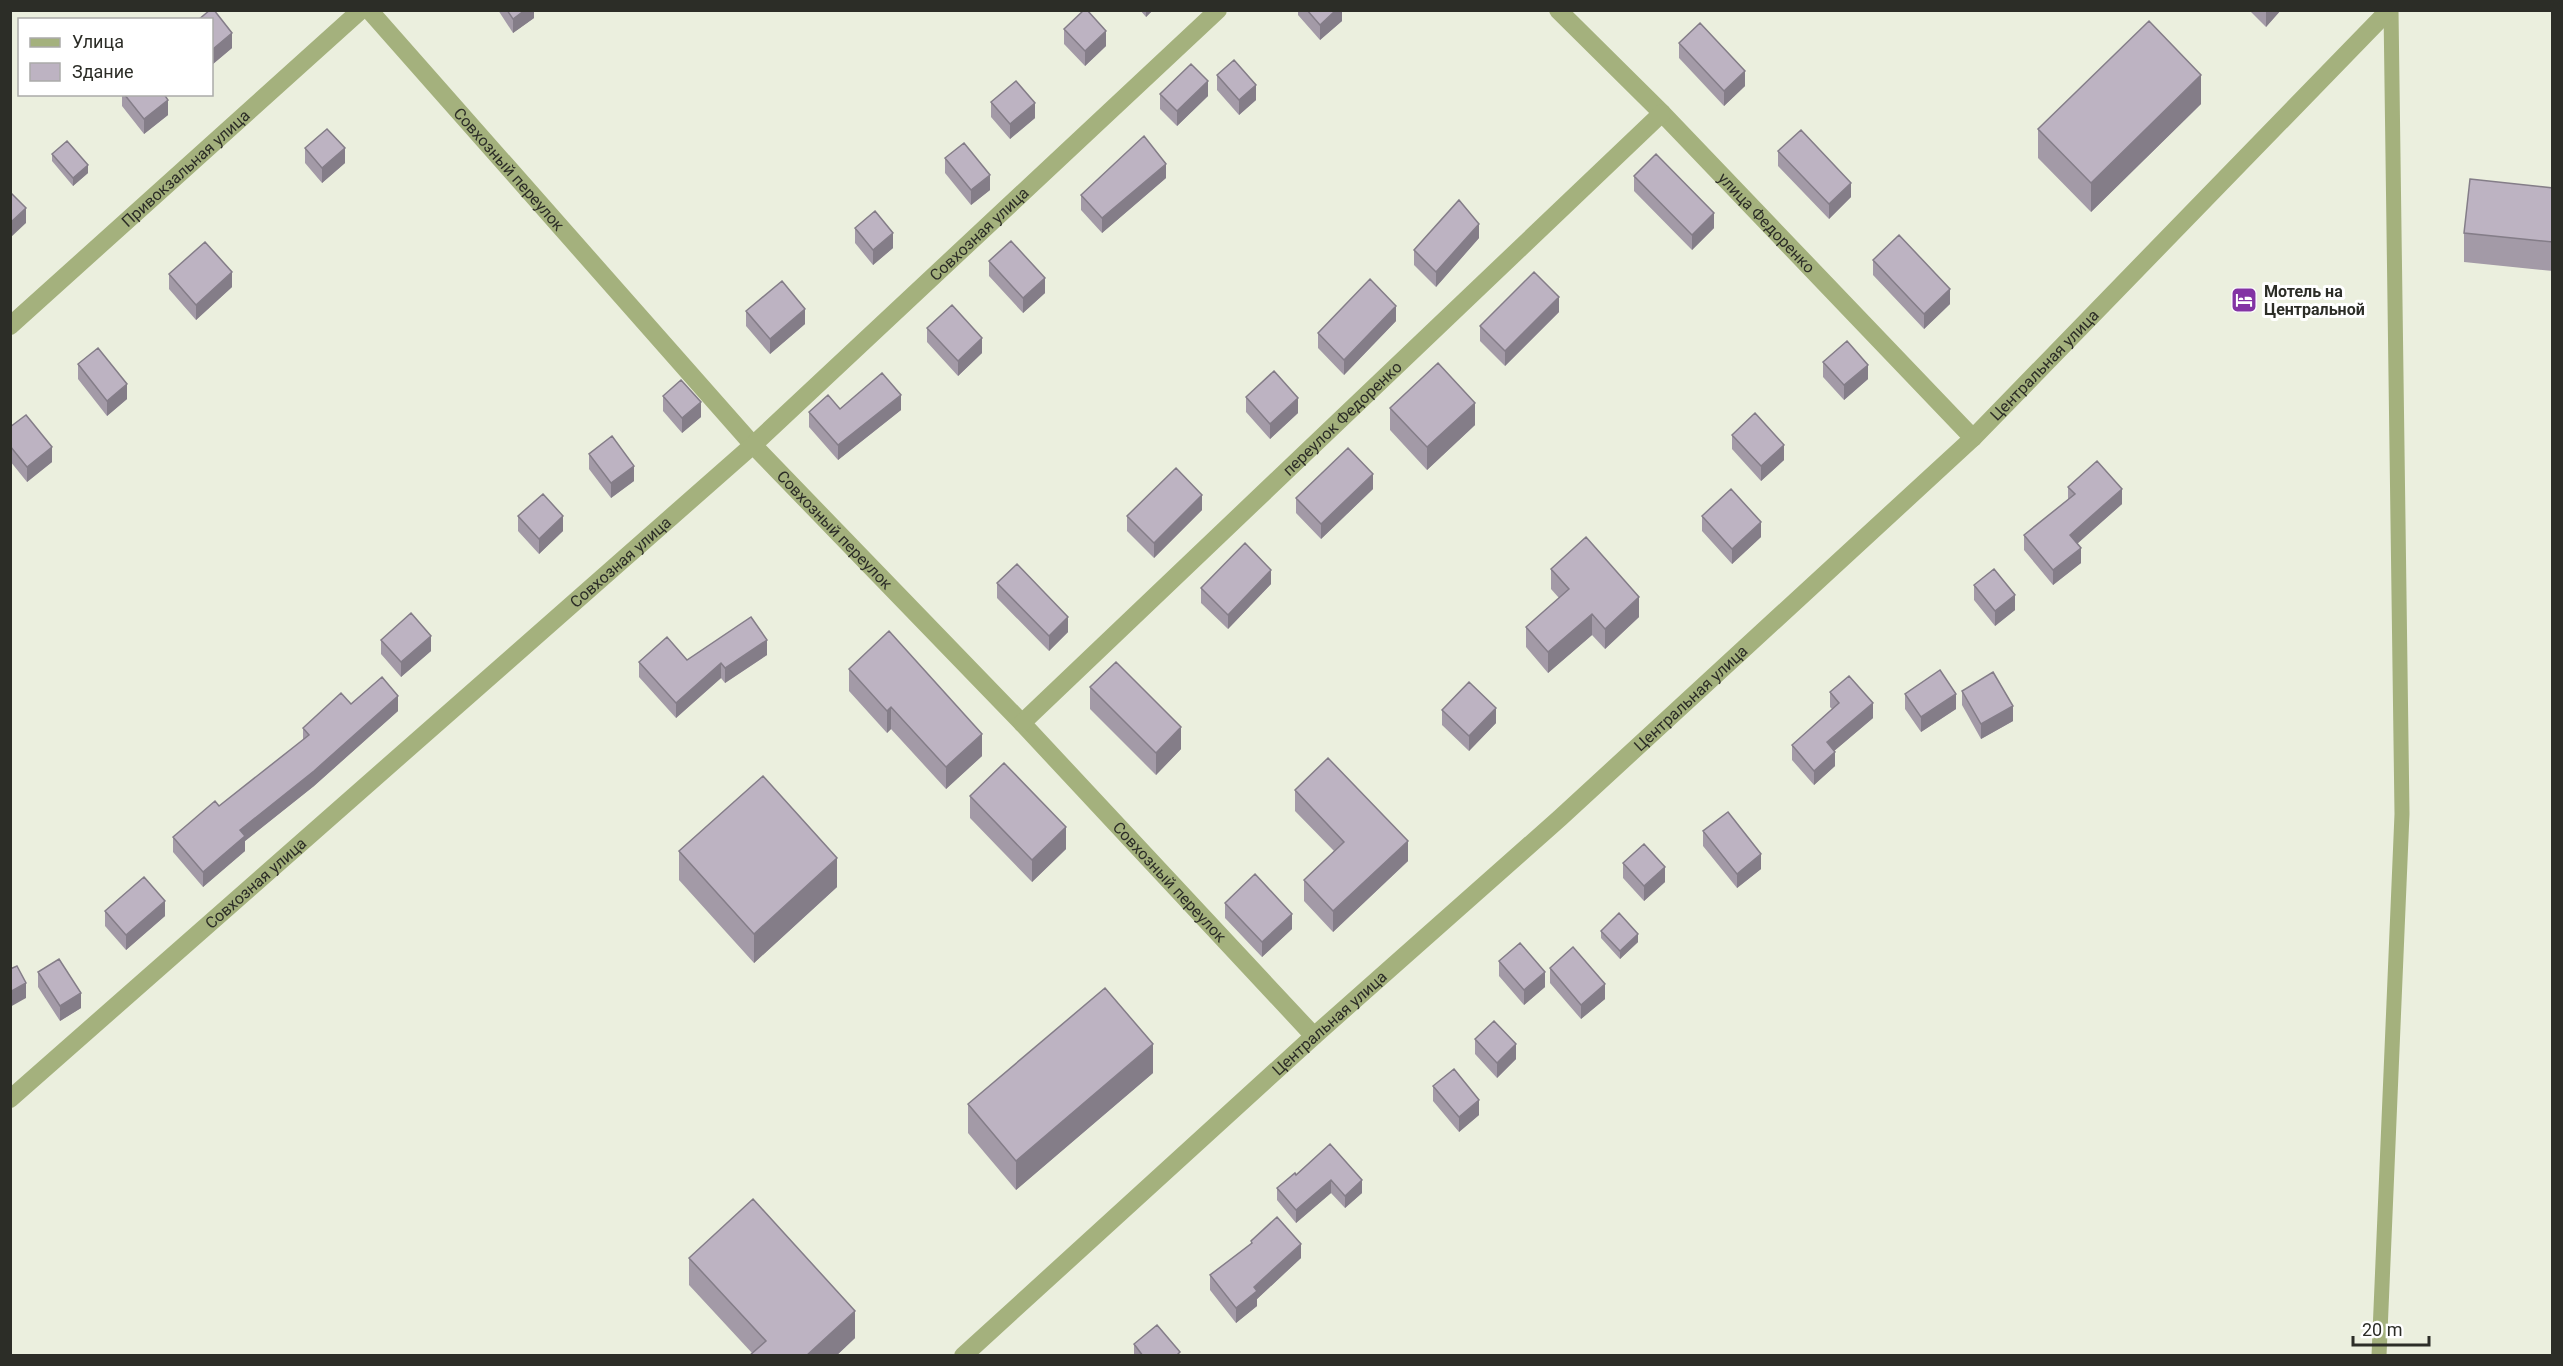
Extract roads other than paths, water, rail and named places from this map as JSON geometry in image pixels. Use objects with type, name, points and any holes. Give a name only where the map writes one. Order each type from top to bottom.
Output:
[{"type":"street","name":"Привокзальная улица","points":[[10,326],[361,10]]},
{"type":"street","name":"Совхозный переулок","points":[[369,10],[753,445],[1022,723],[1314,1036]]},
{"type":"street","name":"Совхозная улица","points":[[10,1099],[753,445],[1218,10]]},
{"type":"street","name":"улица Федоренко","points":[[1558,10],[1662,113],[1973,438]]},
{"type":"street","name":"Центральная улица","points":[[963,1356],[1314,1036],[1560,818],[1973,438],[2390,10]]},
{"type":"street","name":"переулок Федоренко","points":[[1022,723],[1662,113]]},
{"type":"lane","points":[[2379,1356],[2402,814],[2390,10]]},
{"type":"place","name":"Мотель на Центральной","points":[[2244,300]]}]
